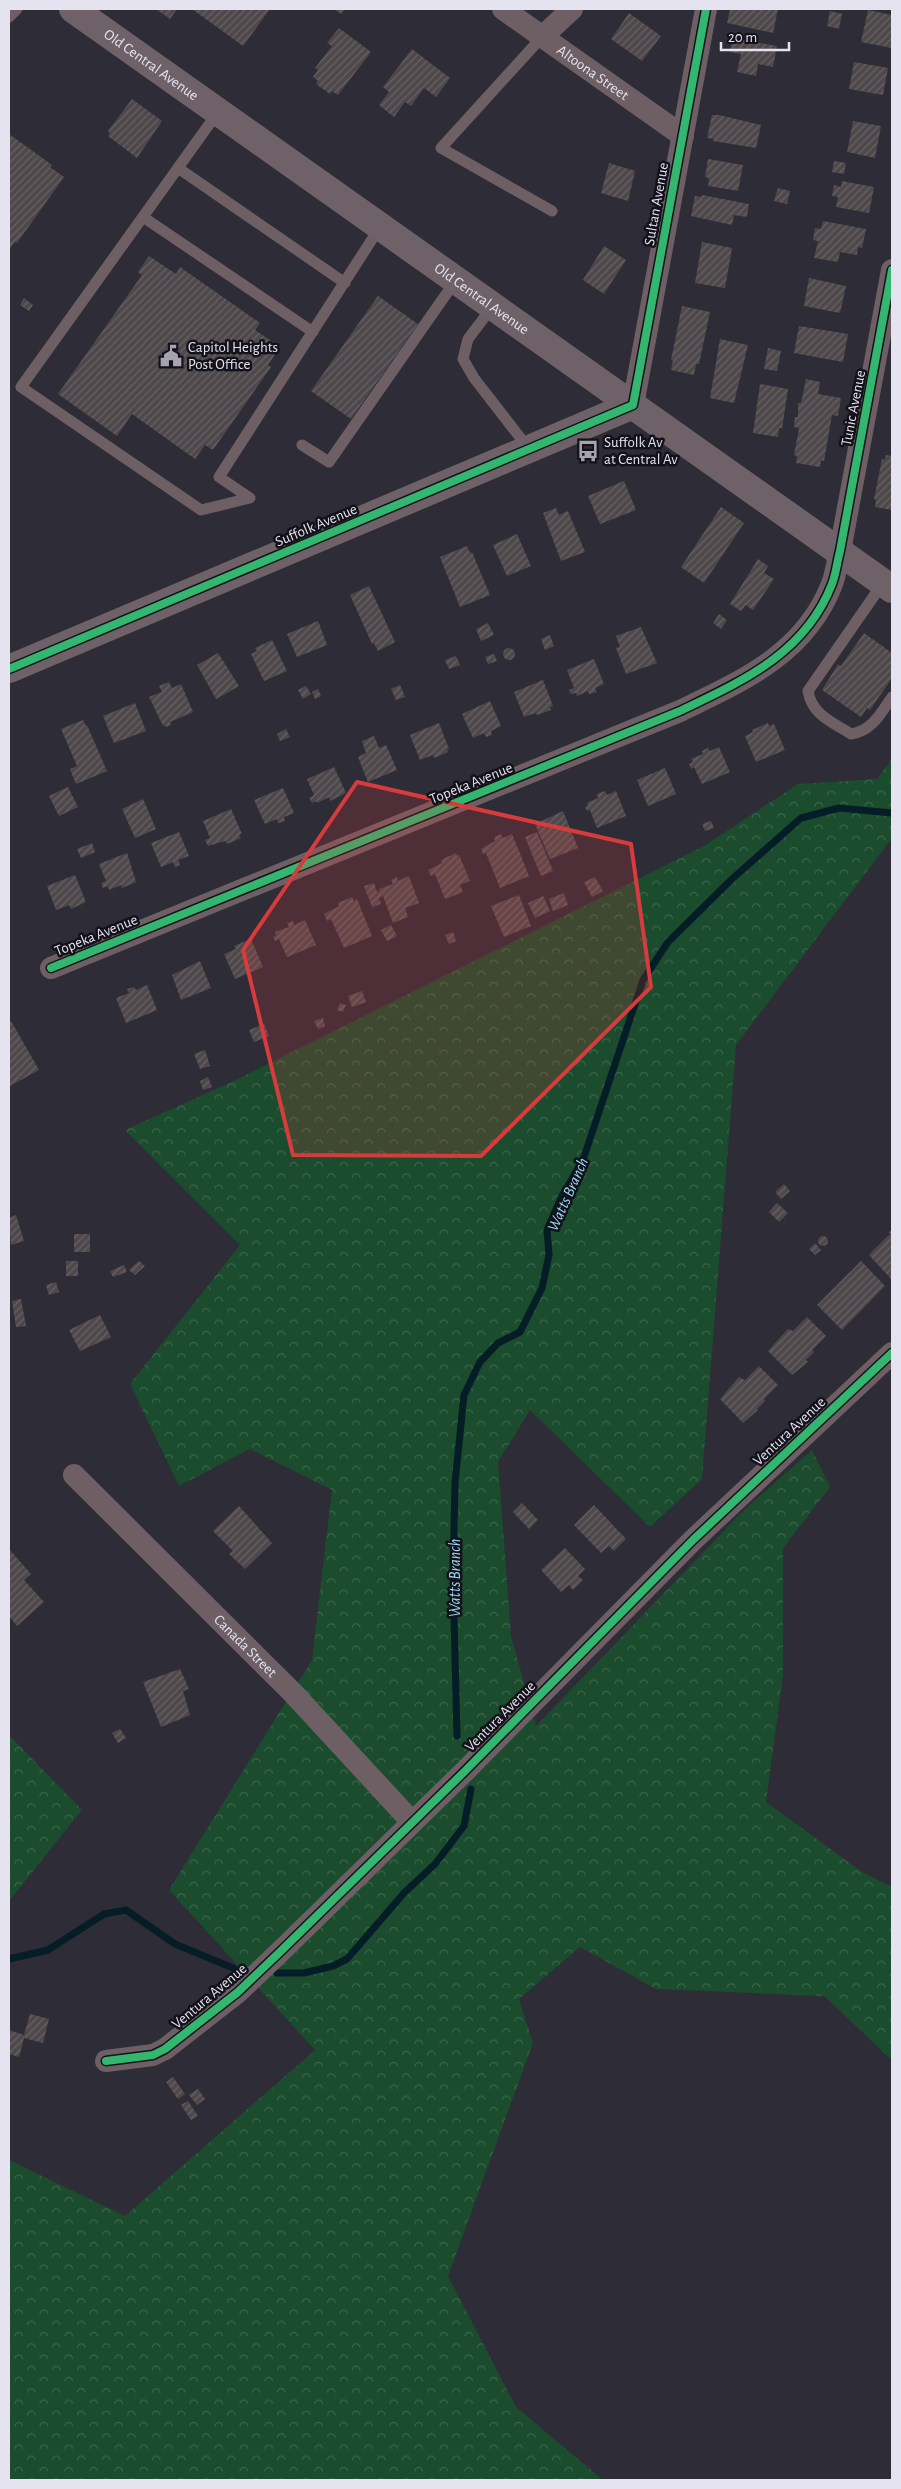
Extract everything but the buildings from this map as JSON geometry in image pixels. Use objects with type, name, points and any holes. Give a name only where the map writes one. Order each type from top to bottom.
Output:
[{"type":"main road","name":"Old Central Avenue","points":[[73,9],[888,586]]},
{"type":"main road","name":"Suffolk Avenue","points":[[9,669],[633,405]]},
{"type":"street","name":"Altoona Street","points":[[503,9],[683,136]]},
{"type":"street","points":[[542,37],[572,9]]},
{"type":"street","name":"Sultan Avenue","points":[[633,405],[706,9]]},
{"type":"street","name":"Tunic Avenue","points":[[840,551],[892,270]]},
{"type":"street","name":"Topeka Avenue","points":[[51,968],[536,771],[680,711],[745,680],[778,658],[802,632],[832,584],[840,551]]},
{"type":"street","name":"Ventura Avenue","points":[[106,2061],[152,2055],[180,2039],[244,1986],[412,1822],[693,1540],[892,1353]]},
{"type":"street","name":"Canada Street","points":[[74,1475],[292,1692],[412,1822]]},
{"type":"lane","points":[[9,17],[17,9]]},
{"type":"lane","points":[[542,37],[441,148],[552,211]]},
{"type":"lane","points":[[218,112],[21,387],[201,510],[250,498],[219,477],[380,227]]},
{"type":"lane","points":[[178,168],[345,283]]},
{"type":"lane","points":[[143,217],[313,332]]},
{"type":"lane","points":[[302,444],[329,462],[456,280]]},
{"type":"lane","points":[[493,306],[468,339],[463,359],[474,378],[530,450]]},
{"type":"lane","points":[[888,586],[808,691],[810,704],[818,712],[851,734],[863,732],[871,725],[892,697]]},
{"type":"highlighted area","points":[[357,782],[631,844],[651,987],[481,1156],[293,1155],[243,950]]},
{"type":"green space","points":[[892,758],[892,838],[736,1045],[702,1479],[650,1527],[530,1410],[498,1462],[511,1636],[536,1726],[744,1510],[812,1450],[830,1487],[783,1548],[783,1676],[766,1802],[862,1872],[892,1887],[892,2060],[824,1996],[656,1989],[580,1947],[519,1999],[533,2043],[448,2276],[516,2407],[603,2480],[9,2480],[9,2160],[125,2216],[315,2050],[169,1890],[312,1660],[332,1490],[250,1449],[179,1486],[130,1384],[240,1245],[125,1130],[236,1080],[704,846],[798,784],[877,779]]},
{"type":"green space","points":[[9,1735],[82,1810],[9,1901]]},
{"type":"waterway","name":"Watts Branch","points":[[457,1736],[453,1577],[455,1483],[464,1395],[480,1362],[498,1343],[520,1332],[542,1288],[549,1255],[547,1230],[562,1196],[583,1160],[643,980],[668,942],[732,879],[801,818],[839,808],[892,813]]},
{"type":"waterway","name":"Watts Branch","points":[[277,1973],[304,1973],[333,1966],[347,1959],[404,1893],[435,1864],[464,1826],[471,1789]]},
{"type":"waterway","name":"Watts Branch","points":[[9,1959],[48,1950],[104,1914],[126,1910],[175,1944],[233,1968]]},
{"type":"cycle path","points":[[9,669],[633,405],[706,9]]},
{"type":"cycle path","points":[[51,968],[680,711],[748,676],[788,647],[806,629],[820,608],[835,576],[892,270]]},
{"type":"cycle path","points":[[106,2061],[153,2055],[165,2049],[238,1992],[465,1771],[693,1540],[892,1353]]},
{"type":"place","name":"Capitol Heights Post Office","points":[[171,356]]},
{"type":"place","name":"Suffolk Av at Central Av","points":[[588,451]]}]
